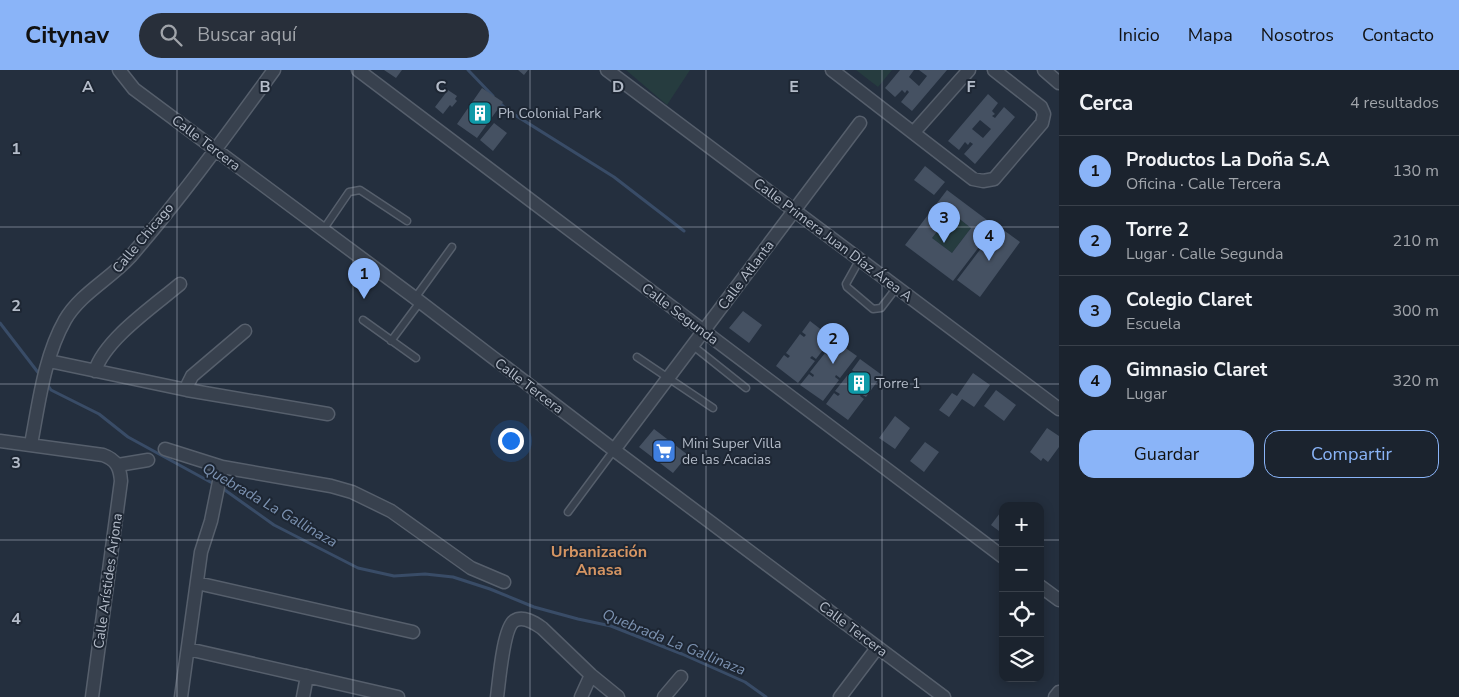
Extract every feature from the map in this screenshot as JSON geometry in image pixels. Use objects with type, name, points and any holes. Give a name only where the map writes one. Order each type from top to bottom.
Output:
[{"type":"street","name":"Calle Tercera","points":[[119,70],[134,89],[418,300],[614,450],[944,697]]},
{"type":"street","name":"Calle Chicago","points":[[31,444],[48,364],[66,317],[79,302],[129,258],[215,150],[274,70]]},
{"type":"street","name":"Calle Segunda","points":[[358,70],[999,554]]},
{"type":"street","name":"Calle Primera Juan Díaz Área A","points":[[607,70],[1059,409]]},
{"type":"street","points":[[832,70],[973,179],[983,181],[994,179],[1042,123],[1044,114],[1040,107],[994,70]]},
{"type":"street","points":[[914,132],[969,70]]},
{"type":"street","points":[[1044,70],[1059,83]]},
{"type":"street","name":"Calle Atlanta","points":[[614,450],[860,123]]},
{"type":"street","points":[[95,371],[103,354],[119,335],[180,284]]},
{"type":"street","points":[[187,390],[192,376],[245,331]]},
{"type":"street","points":[[48,364],[328,414]]},
{"type":"street","points":[[0,441],[103,455],[111,458],[118,465],[148,460]]},
{"type":"street","points":[[165,449],[221,472],[331,486],[352,492],[392,511],[471,568],[504,582]]},
{"type":"street","name":"Calle Arístides Arjona","points":[[92,697],[121,481],[118,465]]},
{"type":"street","points":[[181,697],[201,552],[221,472]]},
{"type":"street","points":[[197,583],[413,632]]},
{"type":"street","points":[[1044,589],[1059,600]]},
{"type":"street","points":[[497,697],[506,634],[513,622],[525,620],[542,628],[591,675],[618,697]]},
{"type":"street","points":[[840,697],[878,648]]},
{"type":"street","points":[[188,649],[398,697]]},
{"type":"street","points":[[581,697],[591,675]]},
{"type":"street","points":[[303,697],[308,676]]},
{"type":"street","points":[[664,697],[681,677]]},
{"type":"street","points":[[1055,697],[1059,692]]},
{"type":"lane","points":[[323,230],[349,192],[354,190],[360,190],[407,221]]},
{"type":"lane","points":[[391,341],[452,247]]},
{"type":"lane","points":[[860,260],[846,284],[847,287],[873,309],[881,308],[897,287]]},
{"type":"lane","points":[[363,320],[416,358]]},
{"type":"lane","points":[[692,345],[746,388]]},
{"type":"lane","points":[[637,357],[713,408]]},
{"type":"lane","points":[[568,512],[614,450]]},
{"type":"green space","points":[[626,70],[690,70],[667,105]]},
{"type":"green space","points":[[856,70],[892,70],[878,87]]},
{"type":"green space","points":[[952,213],[971,228],[952,253],[932,238]]},
{"type":"building","points":[[384,70],[402,70],[396,78]]},
{"type":"building","points":[[518,70],[528,70],[524,75]]},
{"type":"building","points":[[900,70],[914,70],[909,77],[919,86],[927,76],[919,70],[947,70],[912,111],[901,102],[909,92],[907,90],[905,93],[902,90],[895,97],[885,88]]},
{"type":"building","name":"Ph Colonial Park","points":[[482,88],[503,102],[477,138],[457,124]]},
{"type":"building","points":[[448,90],[457,96],[455,99],[457,101],[452,107],[450,105],[443,114],[435,107]]},
{"type":"building","points":[[988,94],[998,103],[992,111],[995,114],[992,116],[995,118],[1004,107],[1015,117],[975,164],[964,154],[973,144],[970,142],[968,145],[965,142],[959,150],[948,141]],"holes":[[[980,120],[991,129],[983,138],[972,129]]]},
{"type":"building","points":[[494,123],[507,133],[493,151],[480,140]]},
{"type":"building","points":[[925,166],[945,182],[934,195],[914,180]]},
{"type":"building","points":[[947,190],[995,226],[953,281],[905,245]],"holes":[[[952,213],[971,228],[952,253],[932,238]]]},
{"type":"building","points":[[998,226],[1020,242],[980,297],[957,280]]},
{"type":"building","points":[[743,311],[762,325],[749,343],[729,328]]},
{"type":"building","points":[[810,321],[832,338],[816,359],[812,356],[810,358],[815,361],[798,383],[776,366],[784,355],[788,358],[790,356],[786,353],[800,334],[804,337],[806,335],[802,332]]},
{"type":"building","points":[[834,340],[857,356],[840,378],[836,375],[835,377],[839,380],[823,401],[800,385],[809,374],[813,377],[814,375],[810,372],[825,353],[829,356],[830,354],[826,351]]},
{"type":"building","name":"Torre 1","points":[[860,359],[882,375],[866,397],[861,394],[860,396],[864,399],[848,420],[826,404],[834,393],[838,396],[840,394],[835,391],[850,372],[854,375],[856,373],[852,370]]},
{"type":"building","points":[[973,373],[990,385],[974,407],[962,399],[949,417],[939,410],[952,393],[957,396]]},
{"type":"building","points":[[996,390],[1016,405],[1004,421],[984,406]]},
{"type":"building","points":[[895,416],[910,428],[895,449],[879,438]]},
{"type":"building","points":[[1047,428],[1059,436],[1059,447],[1048,462],[1043,458],[1041,461],[1030,452]]},
{"type":"building","name":"Mini Super Villa de las Acacias","points":[[654,429],[688,455],[673,473],[639,447]]},
{"type":"building","points":[[925,442],[939,452],[924,472],[910,461]]},
{"type":"building","points":[[999,514],[999,531],[991,525]]},
{"type":"waterway","points":[[468,70],[493,96]]},
{"type":"waterway","points":[[500,103],[507,110],[614,177],[684,231]]},
{"type":"waterway","name":"Quebrada La Gallinaza","points":[[0,323],[40,375]]},
{"type":"waterway","name":"Quebrada La Gallinaza","points":[[47,384],[51,390],[99,414],[128,437],[214,484]]},
{"type":"waterway","name":"Quebrada La Gallinaza","points":[[222,488],[274,525],[358,568],[394,576],[425,574],[453,577],[490,589],[534,607],[611,626],[682,654],[745,682],[766,697]]},
{"type":"place","name":"Ph Colonial Park","points":[[480,113]]},
{"type":"place","name":"Colegio Claret","points":[[944,243]]},
{"type":"place","name":"Gimnasio Claret","points":[[989,261]]},
{"type":"place","name":"Productos La Doña S.A","points":[[364,299]]},
{"type":"place","name":"Torre 2","points":[[833,364]]},
{"type":"place","name":"Torre 1","points":[[859,383]]},
{"type":"place","name":"Mini Super Villa de las Acacias","points":[[664,451]]},
{"type":"district","name":"Urbanización Anasa","points":[[599,561]]}]
